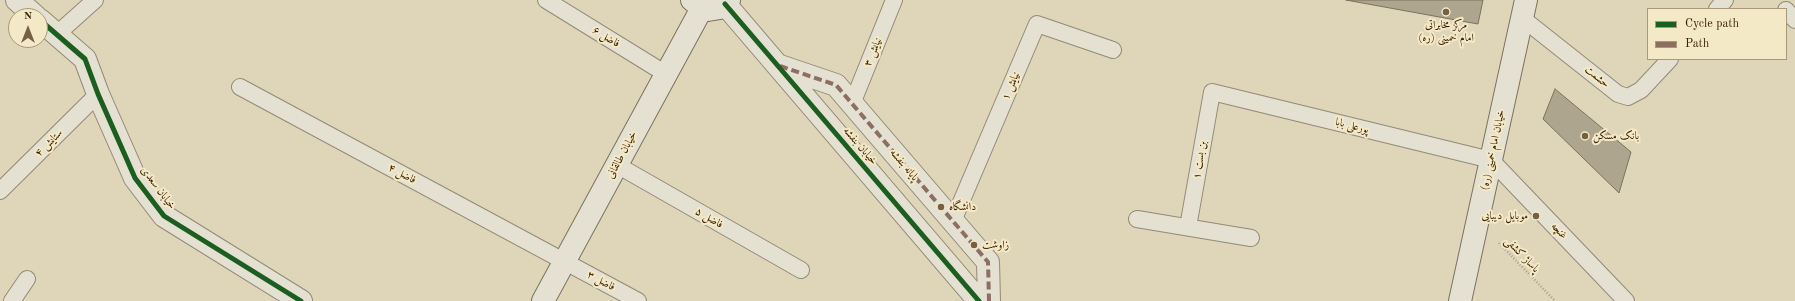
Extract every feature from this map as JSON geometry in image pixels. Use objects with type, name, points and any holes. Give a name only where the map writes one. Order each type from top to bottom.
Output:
[{"type":"street","points":[[17,0],[26,8]]},
{"type":"street","points":[[697,4],[714,10],[727,2]]},
{"type":"street","name":"خیابان بنفشه","points":[[727,2],[777,65],[979,301]]},
{"type":"street","name":"خیابان طالقانی","points":[[543,301],[666,74],[697,4]]},
{"type":"street","name":"خیابان امام خمینی (ره)","points":[[1460,301],[1524,9]]},
{"type":"street","name":"خیابان سعدی","points":[[48,27],[85,59],[98,94],[135,178],[164,216],[301,301]]},
{"type":"street","name":"پایانه بنفشه","points":[[777,65],[836,85],[988,262],[989,301]]},
{"type":"lane","points":[[57,34],[95,0]]},
{"type":"lane","name":"فاضل ۶","points":[[546,0],[666,74]]},
{"type":"lane","name":"نیایش ۳","points":[[852,104],[894,0]]},
{"type":"lane","points":[[1718,8],[1725,0]]},
{"type":"lane","points":[[1777,0],[1783,8]]},
{"type":"lane","name":"حشمت","points":[[1524,9],[1618,94],[1628,97],[1641,90],[1669,60]]},
{"type":"lane","points":[[1787,12],[1795,20]]},
{"type":"lane","name":"نیایش ۱","points":[[953,221],[1037,24],[1113,50]]},
{"type":"lane","name":"فاضل ۴","points":[[240,87],[564,261]]},
{"type":"lane","name":"پورعلی بابا","points":[[1212,92],[1491,160]]},
{"type":"lane","name":"بن بست ۱","points":[[1188,228],[1212,92]]},
{"type":"lane","name":"ستایش ۴","points":[[0,191],[98,94]]},
{"type":"lane","name":"غنچه","points":[[1491,160],[1626,301]]},
{"type":"lane","name":"فاضل ۵","points":[[617,165],[801,270]]},
{"type":"lane","points":[[1137,219],[1251,238]]},
{"type":"lane","name":"فاضل ۳","points":[[564,261],[638,301]]},
{"type":"lane","points":[[12,301],[27,279]]},
{"type":"building","name":"مرکز مخابراتی امام خمینی (ره)","points":[[1346,0],[1483,0],[1478,24]]},
{"type":"building","name":"بانک مسکن","points":[[1555,89],[1631,152],[1619,193],[1543,119]]},
{"type":"marked path","points":[[780,66],[836,85],[988,262],[989,301]]},
{"type":"cycle path","points":[[725,4],[979,301]]},
{"type":"cycle path","points":[[48,27],[85,59],[98,94],[135,178],[164,216],[301,301]]},
{"type":"place","name":"مرکز مخابراتی امام خمینی (ره)","points":[[1446,12]]},
{"type":"place","name":"بانک مسکن","points":[[1585,136]]},
{"type":"place","name":"دانشگاه","points":[[941,207]]},
{"type":"place","name":"موبایل دیبایی","points":[[1536,216]]},
{"type":"place","name":"زاوشت","points":[[974,245]]}]
